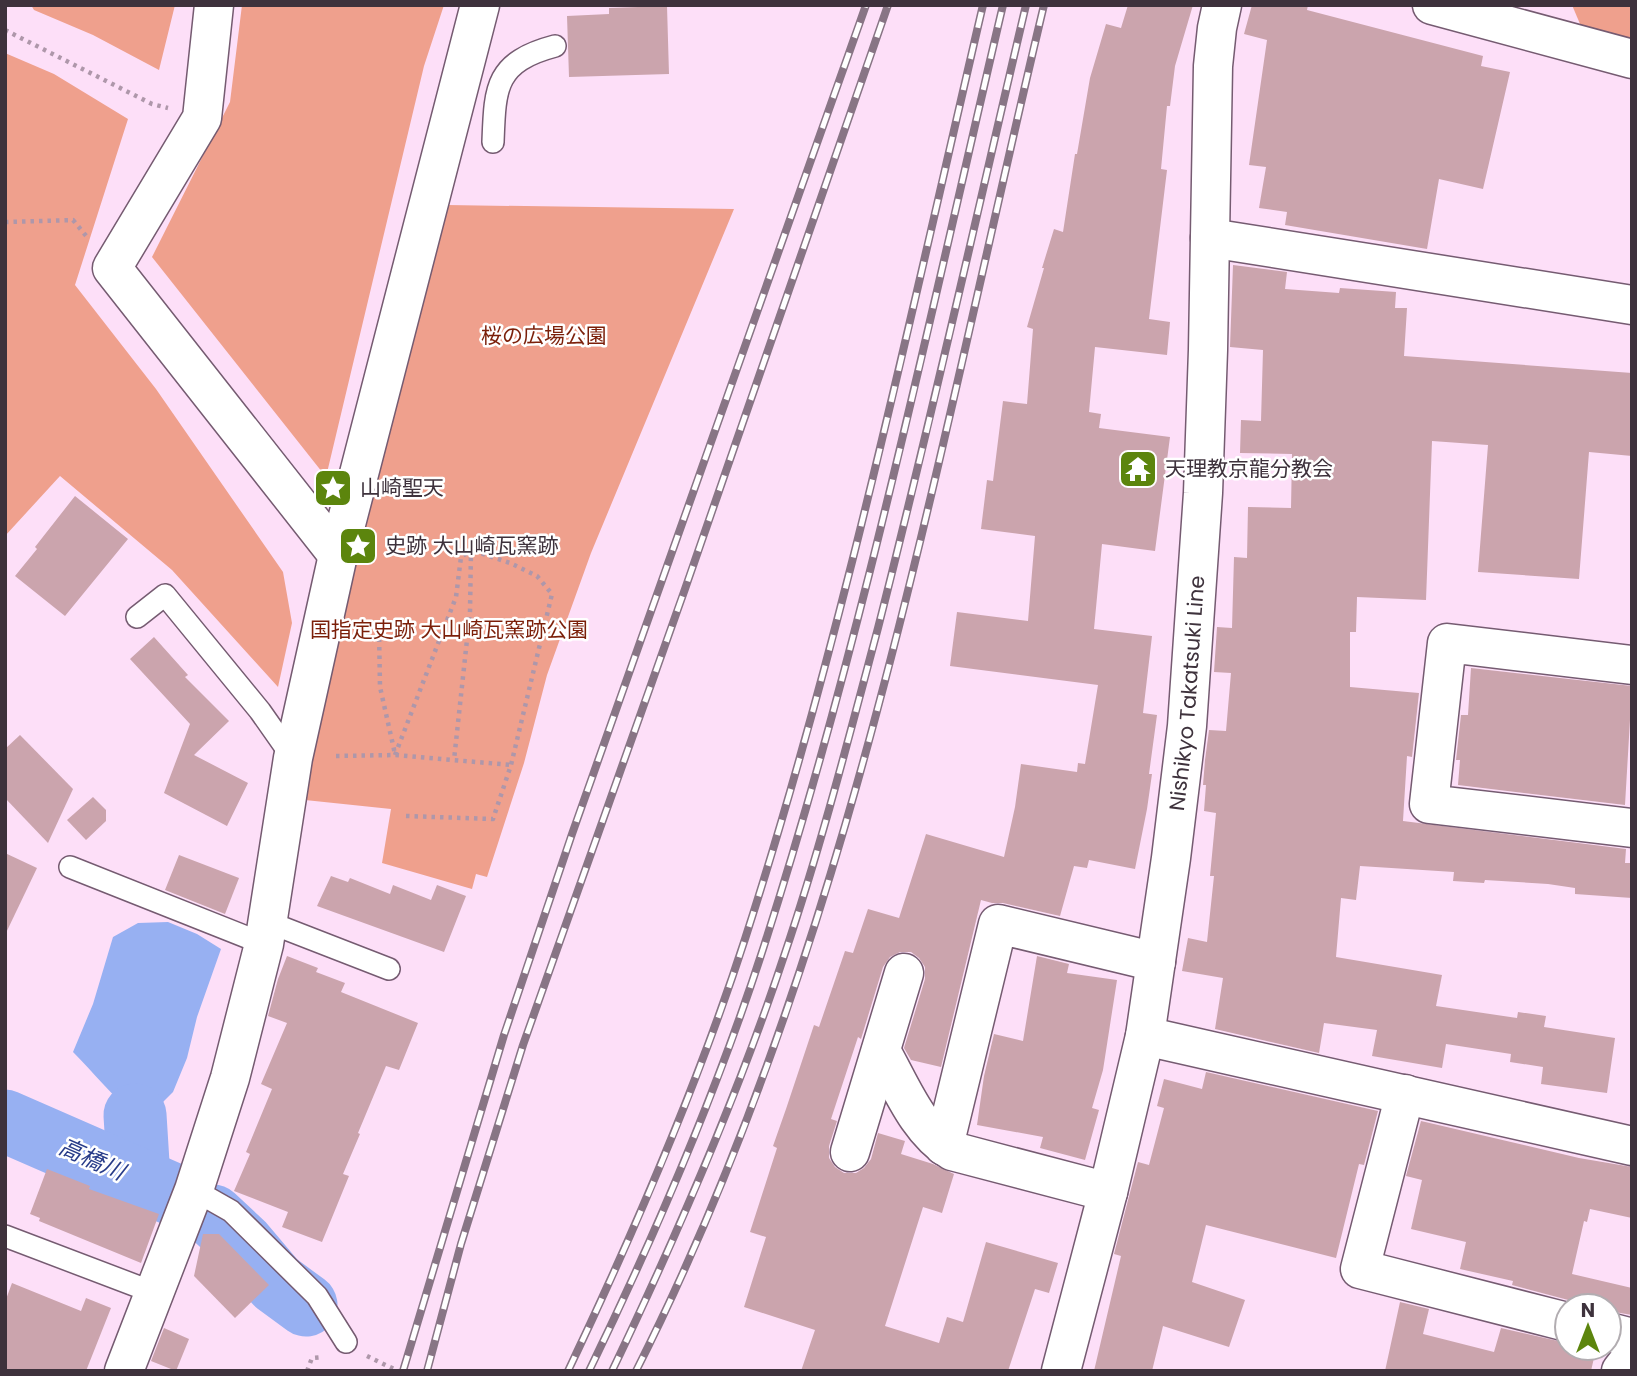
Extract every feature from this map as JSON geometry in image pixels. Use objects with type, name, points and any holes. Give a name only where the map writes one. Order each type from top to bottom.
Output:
[{"type":"street","points":[[214,5],[202,118],[112,268],[338,555]]},
{"type":"street","points":[[124,1371],[194,1190],[230,1078],[266,933],[293,758],[338,555],[483,74],[480,5]]},
{"type":"street","name":"Nishikyo Takatsuki Line","points":[[1061,1371],[1145,1036],[1171,858],[1189,696],[1203,493],[1213,65],[1222,5]]},
{"type":"street","points":[[1432,5],[1632,59]]},
{"type":"street","points":[[1210,238],[1632,305]]},
{"type":"street","points":[[1632,666],[1447,643],[1429,804],[1632,828]]},
{"type":"street","points":[[944,1146],[998,924],[1156,962]]},
{"type":"street","points":[[850,1152],[904,973]]},
{"type":"street","points":[[1145,1036],[1632,1146]]},
{"type":"street","points":[[881,1051],[922,1122],[934,1138],[952,1151],[1108,1192]]},
{"type":"street","points":[[1405,1094],[1360,1269],[1553,1317]]},
{"type":"street","points":[[1621,1371],[1632,1357]]},
{"type":"lane","points":[[493,142],[495,103],[483,74],[555,46]]},
{"type":"lane","points":[[137,617],[165,595],[261,711],[293,758]]},
{"type":"lane","points":[[70,867],[266,933],[389,969]]},
{"type":"lane","points":[[194,1190],[231,1211],[317,1296],[351,1346]]},
{"type":"lane","points":[[5,1236],[156,1293]]},
{"type":"path","points":[[5,30],[152,103]]},
{"type":"path","points":[[5,222],[73,220],[112,268]]},
{"type":"path","points":[[395,755],[456,597],[461,557],[471,550]]},
{"type":"path","points":[[454,760],[470,612],[471,550]]},
{"type":"path","points":[[407,816],[493,819],[512,765],[552,594],[537,576],[510,563],[471,550]]},
{"type":"path","points":[[379,630],[380,687],[395,755]]},
{"type":"path","points":[[336,756],[395,755],[512,765]]},
{"type":"path","points":[[351,1346],[398,1371]]},
{"type":"green space","points":[[31,5],[175,5],[159,70],[93,35],[34,10]]},
{"type":"green space","points":[[242,5],[444,5],[424,66],[326,477],[152,257],[230,102]]},
{"type":"green space","points":[[1572,5],[1632,5],[1632,44],[1583,31]]},
{"type":"green space","points":[[5,53],[54,74],[128,119],[75,285],[156,389],[283,572],[292,623],[278,687],[172,570],[60,476],[5,536]]},
{"type":"green space","points":[[447,205],[734,209],[591,553],[547,675],[524,763],[487,877],[476,874],[472,889],[382,863],[391,809],[305,800],[323,695]]},
{"type":"water","points":[[168,922],[197,934],[221,949],[197,1017],[187,1058],[173,1092],[155,1110],[135,1115],[73,1052],[93,1004],[113,937],[138,923]]},
{"type":"building","points":[[1128,5],[1193,5],[1175,66],[1170,106],[1167,106],[1161,169],[1167,170],[1149,319],[1170,322],[1167,355],[1095,347],[1089,412],[1101,414],[1099,428],[1170,437],[1155,551],[1102,544],[1094,629],[1152,636],[1143,713],[1157,715],[1147,809],[1135,869],[1089,860],[1087,868],[1074,866],[1060,916],[981,900],[941,1067],[911,1060],[904,1048],[925,979],[925,967],[911,952],[900,952],[890,957],[883,967],[861,1039],[858,1037],[831,1119],[837,1121],[829,1146],[829,1158],[835,1167],[844,1173],[856,1173],[871,1159],[878,1133],[905,1141],[901,1154],[954,1174],[942,1213],[923,1207],[885,1326],[939,1343],[947,1317],[963,1322],[986,1242],[1058,1263],[1049,1293],[1035,1289],[1008,1371],[801,1371],[815,1330],[744,1307],[766,1237],[750,1232],[777,1148],[773,1146],[814,1025],[819,1027],[845,951],[853,953],[868,909],[899,918],[926,834],[1004,857],[1021,764],[1077,772],[1078,763],[1085,764],[1098,685],[950,666],[957,612],[1028,621],[1035,536],[981,529],[987,480],[993,481],[1003,401],[1027,404],[1033,329],[1027,327],[1054,229],[1063,232],[1090,78],[1106,24],[1121,28]]},
{"type":"building","points":[[1252,5],[1308,5],[1307,10],[1483,56],[1481,66],[1510,72],[1483,189],[1439,179],[1427,249],[1285,225],[1287,212],[1259,208],[1266,167],[1249,165],[1267,40],[1244,34]]},
{"type":"building","points":[[667,6],[669,74],[569,77],[567,16],[609,14],[609,8]]},
{"type":"building","points":[[1233,265],[1287,272],[1285,289],[1339,293],[1340,288],[1396,292],[1395,308],[1407,308],[1404,356],[1632,373],[1632,456],[1589,452],[1579,579],[1478,572],[1488,445],[1432,441],[1426,600],[1357,597],[1356,632],[1350,632],[1350,687],[1419,693],[1412,757],[1407,756],[1403,821],[1626,849],[1625,863],[1632,863],[1632,898],[1575,894],[1575,888],[1548,884],[1453,881],[1454,872],[1360,866],[1356,900],[1341,898],[1336,957],[1442,975],[1436,1006],[1517,1018],[1518,1012],[1546,1016],[1544,1027],[1615,1038],[1607,1093],[1541,1084],[1543,1067],[1510,1062],[1511,1054],[1446,1044],[1442,1068],[1372,1056],[1377,1030],[1324,1023],[1319,1053],[1215,1029],[1223,978],[1182,971],[1188,938],[1207,942],[1214,876],[1210,876],[1216,813],[1204,811],[1205,760],[1209,730],[1226,731],[1231,673],[1214,672],[1217,627],[1232,628],[1234,557],[1247,558],[1248,507],[1291,508],[1292,454],[1240,453],[1241,420],[1261,421],[1263,350],[1230,347]]},
{"type":"building","points":[[75,496],[128,539],[65,616],[15,576]]},
{"type":"building","points":[[154,637],[188,675],[185,677],[229,721],[194,755],[248,783],[227,826],[164,793],[190,724],[130,659]]},
{"type":"building","points":[[1471,668],[1632,686],[1625,805],[1458,785],[1460,760],[1456,760],[1461,715],[1468,715]]},
{"type":"building","points":[[20,735],[73,789],[48,843],[5,798],[5,749]]},
{"type":"building","points":[[93,797],[106,810],[106,821],[86,840],[67,820]]},
{"type":"building","points":[[5,853],[37,868],[5,935]]},
{"type":"building","points":[[179,855],[239,878],[225,914],[165,890]]},
{"type":"building","points":[[331,876],[348,882],[350,878],[390,894],[393,885],[431,900],[437,885],[466,896],[444,952],[317,906]]},
{"type":"building","points":[[287,956],[318,968],[316,972],[345,983],[341,992],[418,1023],[399,1070],[386,1066],[343,1174],[349,1176],[322,1242],[282,1227],[288,1212],[234,1191],[250,1154],[246,1152],[272,1089],[261,1084],[287,1023],[268,1016]]},
{"type":"building","points":[[1037,956],[1069,964],[1067,973],[1117,980],[1103,1070],[1092,1108],[1099,1110],[1085,1160],[1040,1148],[1043,1137],[977,1125],[984,1076],[994,1034],[1023,1041]]},
{"type":"building","points":[[1206,1072],[1378,1111],[1364,1165],[1359,1164],[1336,1258],[1206,1225],[1192,1282],[1245,1300],[1229,1347],[1163,1326],[1152,1371],[1094,1371],[1121,1256],[1114,1254],[1138,1162],[1149,1165],[1164,1108],[1157,1106],[1164,1079],[1202,1089]]},
{"type":"building","points":[[1421,1121],[1579,1158],[1632,1167],[1632,1218],[1590,1209],[1587,1222],[1584,1221],[1572,1274],[1632,1288],[1632,1315],[1623,1313],[1623,1292],[1553,1292],[1553,1296],[1512,1285],[1513,1281],[1460,1269],[1466,1242],[1411,1229],[1422,1180],[1406,1176]]},
{"type":"building","points":[[47,1169],[90,1186],[89,1189],[159,1214],[141,1263],[39,1221],[40,1218],[30,1214]]},
{"type":"building","points":[[203,1234],[219,1234],[269,1285],[235,1318],[194,1276]]},
{"type":"building","points":[[12,1283],[81,1311],[86,1298],[111,1308],[86,1371],[5,1371],[5,1302]]},
{"type":"building","points":[[1400,1302],[1429,1309],[1423,1334],[1494,1352],[1501,1328],[1553,1340],[1553,1362],[1593,1362],[1591,1371],[1385,1371]]},
{"type":"building","points":[[164,1328],[189,1339],[176,1371],[151,1361]]},
{"type":"waterway","points":[[135,1115],[139,1179]]},
{"type":"waterway","name":"高橋川","points":[[5,1121],[179,1197]]},
{"type":"waterway","name":"高橋川","points":[[213,1216],[243,1244],[276,1283],[306,1305]]},
{"type":"railway","points":[[403,1371],[504,1035],[572,834],[866,5]]},
{"type":"railway","points":[[427,1371],[461,1244],[523,1045],[888,5]]},
{"type":"railway","points":[[568,1371],[686,1104],[745,939],[781,824],[814,708],[874,474],[983,5]]},
{"type":"railway","points":[[589,1371],[638,1267],[706,1108],[746,1001],[800,830],[864,596],[1003,5]]},
{"type":"railway","points":[[612,1371],[683,1217],[727,1112],[767,1006],[811,872],[898,550],[1026,5]]},
{"type":"railway","points":[[636,1371],[711,1209],[775,1042],[831,873],[880,701],[924,527],[1044,5]]},
{"type":"place","name":"天理教京龍分教会","points":[[1138,469]]},
{"type":"place","name":"山崎聖天","points":[[333,488]]},
{"type":"place","name":"史跡 大山崎瓦窯跡","points":[[358,546]]},
{"type":"park label","name":"桜の広場公園","points":[[544,336]]},
{"type":"park label","name":"国指定史跡 大山崎瓦窯跡公園","points":[[449,630]]}]
